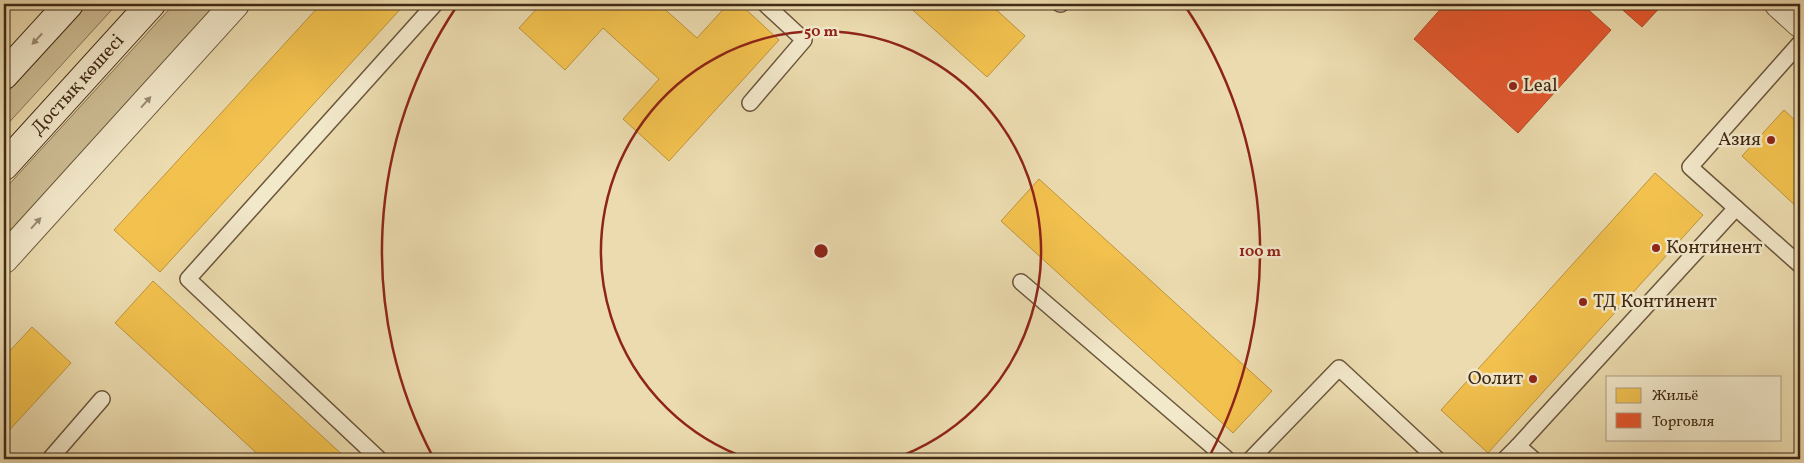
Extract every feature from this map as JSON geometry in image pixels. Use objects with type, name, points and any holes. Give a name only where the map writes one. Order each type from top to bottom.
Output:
[{"type":"street","points":[[4,75],[69,4]]},
{"type":"street","name":"Достық көшесі","points":[[4,166],[151,4]]},
{"type":"street","points":[[4,259],[235,4]]},
{"type":"street","points":[[1779,4],[1800,24]]},
{"type":"lane","points":[[379,459],[188,279],[434,4]]},
{"type":"lane","points":[[750,103],[804,40],[765,4]]},
{"type":"lane","points":[[1800,43],[1690,166],[1800,265]]},
{"type":"lane","points":[[1505,459],[1736,208]]},
{"type":"lane","points":[[1021,282],[1227,459]]},
{"type":"lane","points":[[1251,459],[1339,368],[1437,459]]},
{"type":"lane","points":[[50,459],[102,399]]},
{"type":"lane","points":[[1518,446],[1533,459]]},
{"type":"shaded area","points":[[88,4],[117,4],[4,128],[4,96]]},
{"type":"shaded area","points":[[174,4],[218,4],[4,237],[4,190]]},
{"type":"building: Жильё","points":[[321,4],[405,4],[160,272],[114,230]]},
{"type":"building: Жильё","points":[[541,4],[659,4],[697,38],[728,4],[740,4],[779,40],[669,161],[623,119],[659,79],[603,28],[565,70],[519,28]]},
{"type":"building: Жильё","points":[[906,4],[990,4],[1025,36],[987,77]]},
{"type":"building: Жильё","points":[[1784,110],[1800,125],[1800,210],[1742,156]]},
{"type":"building: Жильё","points":[[1655,173],[1703,215],[1488,453],[1441,410]]},
{"type":"building: Жильё","points":[[1039,179],[1272,391],[1233,433],[1001,221]]},
{"type":"building: Жильё","points":[[153,281],[347,459],[263,459],[115,323]]},
{"type":"building: Жильё","points":[[32,327],[71,363],[4,436],[4,357]]},
{"type":"building: Торговля","name":"Leal","points":[[1445,4],[1582,4],[1611,30],[1518,133],[1414,39]]},
{"type":"building: Торговля","points":[[1616,4],[1663,4],[1642,27]]},
{"type":"place","name":"Leal","points":[[1513,86]]},
{"type":"place","name":"Азия","points":[[1771,140]]},
{"type":"place","name":"Континент","points":[[1656,248]]},
{"type":"place","name":"ТД Континент","points":[[1583,302]]},
{"type":"place","name":"Оолит","points":[[1533,379]]}]
